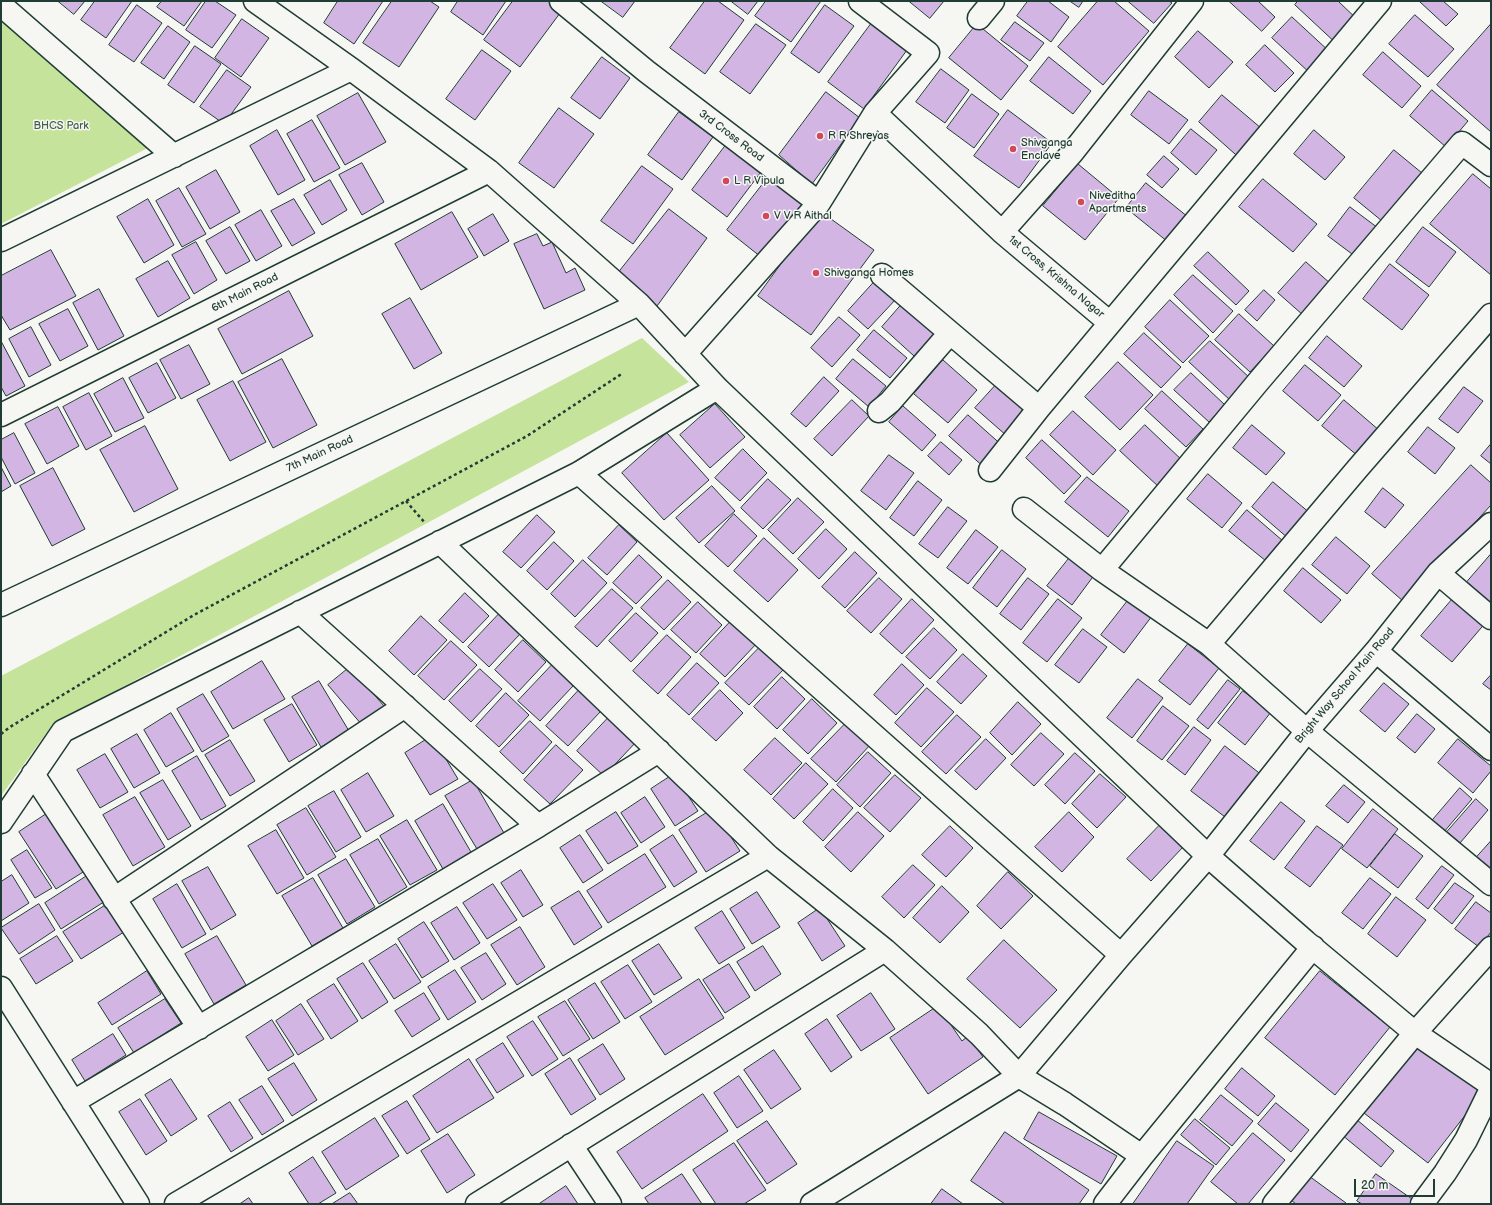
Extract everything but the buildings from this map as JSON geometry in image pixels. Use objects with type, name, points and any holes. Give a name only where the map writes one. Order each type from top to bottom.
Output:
[{"type":"street","points":[[255,1],[351,69],[489,171],[639,304],[717,388],[1208,856],[1306,942],[1415,1033],[1491,1085]]},
{"type":"street","name":"3rd Cross Road","points":[[561,1],[646,71],[819,203]]},
{"type":"street","points":[[685,354],[819,203],[875,114],[928,53],[860,1]]},
{"type":"street","points":[[979,18],[993,1]]},
{"type":"street","points":[[1002,232],[1072,153],[1192,1]]},
{"type":"street","points":[[990,470],[1039,408],[1380,1]]},
{"type":"street","points":[[1,5],[174,156]]},
{"type":"street","points":[[1,240],[351,69]]},
{"type":"street","name":"1st Cross, Krishna Nagar","points":[[875,114],[1002,232],[1110,323]]},
{"type":"street","points":[[1102,570],[1258,382],[1462,143],[1491,165]]},
{"type":"street","name":"6th Main Road","points":[[1,415],[489,171]]},
{"type":"street","points":[[882,275],[1039,408]]},
{"type":"street","name":"7th Main Road","points":[[1,605],[639,304]]},
{"type":"street","points":[[1210,644],[1353,474],[1491,316]]},
{"type":"street","points":[[879,411],[890,402],[950,333]]},
{"type":"street","points":[[1,822],[63,731],[579,473],[717,388]]},
{"type":"street","points":[[579,473],[1121,955]]},
{"type":"street","points":[[1024,509],[1102,570],[1210,644],[1307,731],[1491,884]]},
{"type":"street","name":"Bright Way School Main Road","points":[[812,1204],[1019,1076],[1121,955],[1208,856],[1307,731],[1376,651],[1438,573],[1491,524]]},
{"type":"street","points":[[440,542],[768,856],[885,950],[979,1034],[1019,1076],[1065,1104],[1142,1156]]},
{"type":"street","points":[[1438,573],[1491,618]]},
{"type":"street","points":[[300,612],[538,826]]},
{"type":"street","points":[[1376,651],[1491,749]]},
{"type":"street","points":[[114,899],[406,706]]},
{"type":"street","points":[[73,1102],[538,826],[659,751]]},
{"type":"street","points":[[33,774],[199,1028]]},
{"type":"street","points":[[176,1204],[768,856]]},
{"type":"street","points":[[1105,1204],[1142,1156],[1313,947]]},
{"type":"street","points":[[1274,1204],[1415,1033],[1491,948]]},
{"type":"street","points":[[477,1204],[885,950]]},
{"type":"street","points":[[1,988],[138,1204]]},
{"type":"street","points":[[1422,1204],[1445,1173],[1466,1140],[1491,1089]]},
{"type":"street","points":[[571,1145],[610,1204]]},
{"type":"path","points":[[1,734],[10,727],[194,615],[527,436],[623,373]]},
{"type":"green space","name":"BHCS Park","points":[[1,1],[167,138],[1,224]]},
{"type":"green space","points":[[642,338],[689,382],[52,725],[1,796],[1,676]]},
{"type":"place","name":"R R Shreyas","points":[[820,136]]},
{"type":"place","name":"Shivganga Enclave","points":[[1013,149]]},
{"type":"place","name":"L R Vipula","points":[[726,181]]},
{"type":"place","name":"Niveditha Apartments","points":[[1081,202]]},
{"type":"place","name":"V V R Aithal","points":[[766,216]]},
{"type":"place","name":"Shivganga Homes","points":[[816,273]]}]
